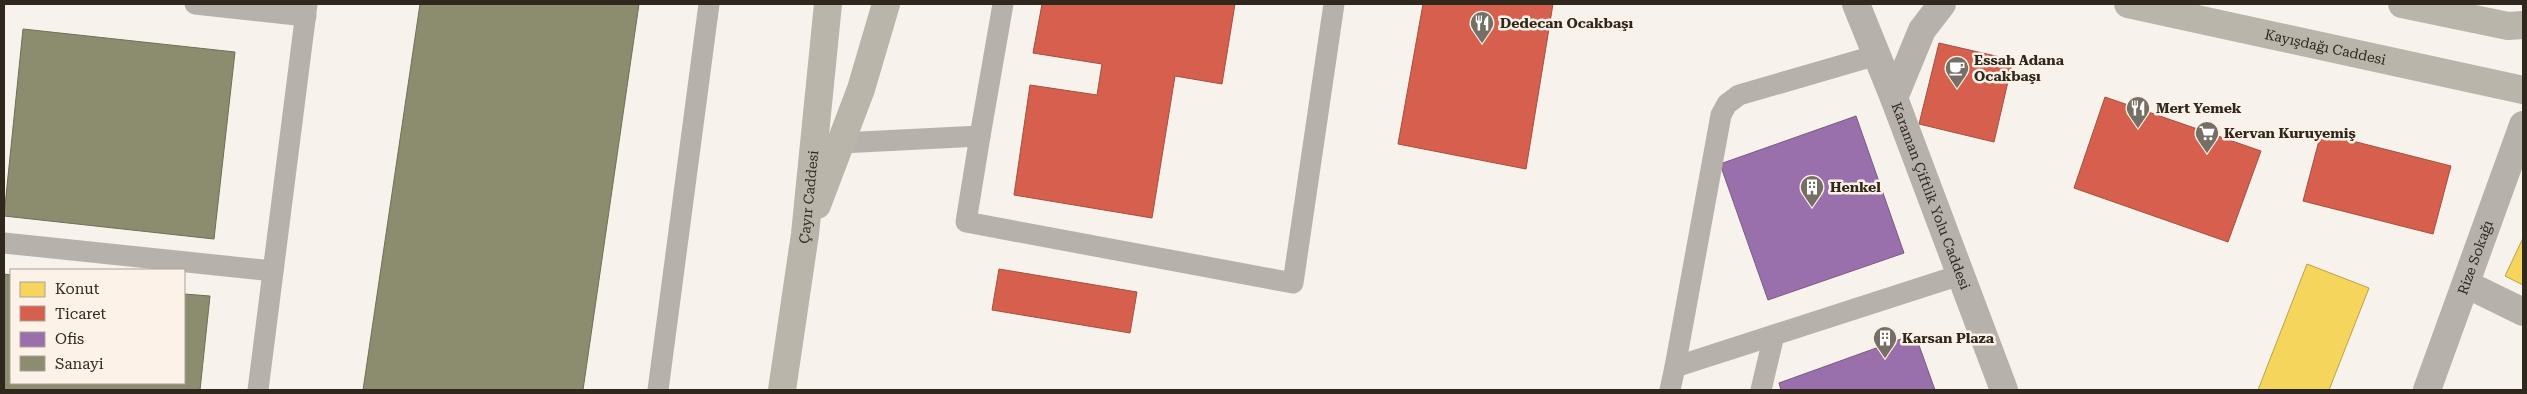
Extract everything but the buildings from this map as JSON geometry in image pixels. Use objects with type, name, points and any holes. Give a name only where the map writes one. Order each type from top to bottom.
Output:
[{"type":"main road","name":"Çayır Caddesi","points":[[782,390],[805,234],[828,4]]},
{"type":"main road","points":[[805,234],[862,90],[886,4]]},
{"type":"main road","name":"Kayışdağı Caddesi","points":[[2128,4],[2523,90]]},
{"type":"main road","points":[[2402,4],[2508,26],[2523,25]]},
{"type":"street","name":"Karaman Çiftlik Yolu Caddesi","points":[[1856,4],[1894,98],[2004,390]]},
{"type":"street","points":[[1894,98],[1922,30],[1942,4]]},
{"type":"street","name":"Rize Sokağı","points":[[2427,390],[2523,125]]},
{"type":"street","points":[[2466,284],[2523,312]]},
{"type":"lane","points":[[195,4],[307,10],[258,390]]},
{"type":"lane","points":[[658,390],[709,4]]},
{"type":"lane","points":[[1003,4],[966,222],[1293,283],[1334,4]]},
{"type":"lane","points":[[1670,390],[1721,115],[1727,104],[1739,95],[1877,55]]},
{"type":"lane","points":[[841,143],[980,136]]},
{"type":"lane","points":[[4,243],[273,271]]},
{"type":"lane","points":[[1675,367],[1960,275]]},
{"type":"lane","points":[[1761,390],[1774,335]]},
{"type":"place","name":"Dedecan Ocakbaşı","points":[[1482,44]]},
{"type":"place","name":"Essah Adana Ocakbaşı","points":[[1957,89]]},
{"type":"place","name":"Mert Yemek","points":[[2138,129]]},
{"type":"place","name":"Kervan Kuruyemiş","points":[[2207,154]]},
{"type":"place","name":"Henkel","points":[[1812,208]]},
{"type":"place","name":"Karsan Plaza","points":[[1885,359]]}]
